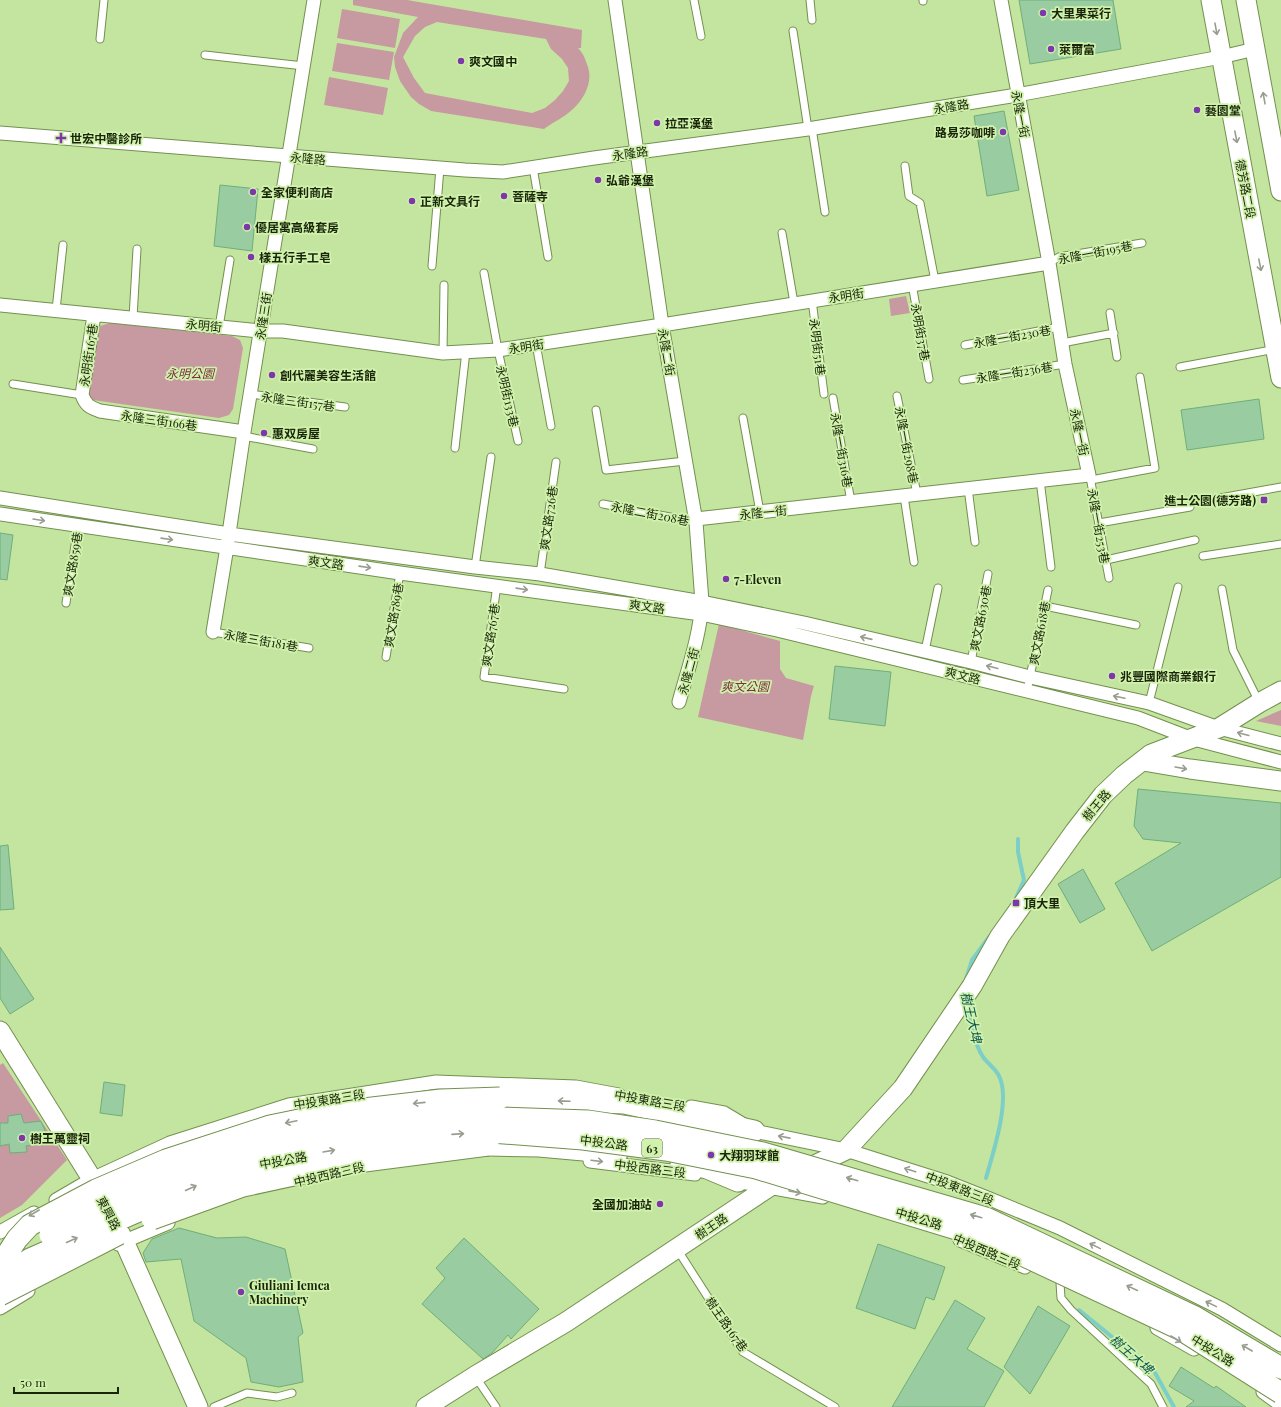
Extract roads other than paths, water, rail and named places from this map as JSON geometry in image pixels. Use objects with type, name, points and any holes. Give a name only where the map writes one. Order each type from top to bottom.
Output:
[{"type":"main road","points":[[1,1265],[17,1239],[30,1225],[96,1190],[166,1160],[270,1126],[338,1112],[441,1100],[500,1098],[624,1103],[754,1131]]},
{"type":"main road","name":"中投公路","points":[[1,1265],[96,1212],[169,1178],[241,1152],[283,1142],[415,1121],[502,1118],[588,1121],[655,1131],[763,1153],[986,1218],[1195,1317],[1281,1368]]},
{"type":"main road","name":"中投公路","points":[[1,1265],[30,1259],[236,1168],[410,1137],[491,1132],[583,1139],[666,1150],[756,1168],[986,1238],[1180,1329],[1281,1393]]},
{"type":"main road","points":[[0,1295],[136,1225],[243,1186],[349,1163],[488,1145],[539,1146],[666,1158],[707,1168],[738,1181]]},
{"type":"street","name":"永隆三街","points":[[213,632],[243,434],[314,0]]},
{"type":"street","name":"永隆二街","points":[[615,0],[662,325],[696,520],[701,608],[698,634],[679,702]]},
{"type":"street","name":"永隆一街","points":[[696,520],[1040,480],[1090,477],[1065,364],[1049,263],[1017,95],[1001,0]]},
{"type":"street","name":"德芳路二段","points":[[1211,0],[1281,378]]},
{"type":"street","points":[[1246,0],[1281,191]]},
{"type":"street","name":"永隆路","points":[[0,133],[503,172],[637,152],[810,129],[1017,95],[1222,57],[1255,49]]},
{"type":"street","name":"永明街","points":[[0,305],[260,331],[283,331],[443,353],[498,350],[1049,263]]},
{"type":"street","name":"永明街167巷","points":[[82,395],[94,314]]},
{"type":"street","name":"永隆三街166巷","points":[[82,395],[84,402],[89,407],[100,411],[243,434]]},
{"type":"street","name":"爽文路","points":[[0,498],[229,534],[475,567],[540,574],[701,608],[777,630],[1138,718],[1190,738],[1281,762]]},
{"type":"street","name":"爽文路","points":[[0,514],[400,572],[497,585],[701,608],[804,623],[1030,677],[1149,703],[1219,728],[1281,744]]},
{"type":"street","name":"樹王路","points":[[426,1407],[566,1322],[769,1187],[846,1150],[903,1088],[959,1007],[1000,936],[1075,831],[1104,795],[1124,774],[1151,754],[1219,728],[1281,691]]},
{"type":"street","points":[[1143,761],[1281,781]]},
{"type":"street","name":"東興路","points":[[0,1030],[92,1179],[124,1241],[198,1407]]},
{"type":"street","name":"中投東路三段","points":[[0,1232],[92,1179],[170,1143],[289,1105],[436,1082],[576,1087],[724,1113],[754,1131],[846,1150],[947,1182],[1060,1228],[1222,1309],[1281,1345]]},
{"type":"street","name":"中投西路三段","points":[[0,1308],[51,1279],[124,1241],[239,1195],[387,1160],[529,1153],[707,1175],[839,1200],[902,1218],[970,1244],[1060,1282],[1156,1328],[1245,1379],[1281,1405]]},
{"type":"street","points":[[970,1244],[987,1244],[1000,1236],[1002,1214],[990,1199]]},
{"type":"lane","points":[[100,39],[104,0]]},
{"type":"lane","points":[[694,0],[701,36]]},
{"type":"lane","points":[[810,0],[812,20]]},
{"type":"lane","points":[[793,31],[825,212]]},
{"type":"lane","points":[[206,56],[304,66]]},
{"type":"lane","points":[[905,166],[909,196],[920,203],[934,281]]},
{"type":"lane","points":[[533,167],[548,257]]},
{"type":"lane","points":[[432,266],[440,168]]},
{"type":"lane","points":[[782,233],[794,303]]},
{"type":"lane","name":"永隆一街195巷","points":[[1049,263],[1059,257],[1142,243]]},
{"type":"lane","points":[[56,310],[63,244]]},
{"type":"lane","points":[[133,318],[137,249]]},
{"type":"lane","points":[[219,326],[230,260]]},
{"type":"lane","name":"永明街133巷","points":[[484,273],[498,350],[518,441]]},
{"type":"lane","name":"永明街37巷","points":[[912,284],[930,379]]},
{"type":"lane","points":[[443,353],[444,285]]},
{"type":"lane","name":"永明街51巷","points":[[812,300],[824,394]]},
{"type":"lane","points":[[1110,313],[1117,358]]},
{"type":"lane","name":"永隆一街230巷","points":[[965,344],[1059,328]]},
{"type":"lane","points":[[1062,343],[1114,333]]},
{"type":"lane","points":[[536,344],[551,426]]},
{"type":"lane","points":[[1180,366],[1276,349]]},
{"type":"lane","points":[[455,448],[466,352]]},
{"type":"lane","name":"永隆一街236巷","points":[[963,380],[1065,364]]},
{"type":"lane","points":[[1090,477],[1155,468],[1140,377]]},
{"type":"lane","points":[[13,384],[82,395]]},
{"type":"lane","name":"永隆三街157巷","points":[[250,394],[345,407]]},
{"type":"lane","name":"永隆一街298巷","points":[[898,396],[911,495],[914,562]]},
{"type":"lane","name":"永隆一街316巷","points":[[833,398],[851,502]]},
{"type":"lane","points":[[596,410],[606,470],[685,461]]},
{"type":"lane","points":[[743,418],[760,512]]},
{"type":"lane","points":[[243,434],[313,448]]},
{"type":"lane","points":[[475,567],[491,457]]},
{"type":"lane","name":"爽文路726巷","points":[[540,574],[556,462]]},
{"type":"lane","name":"永隆一街253巷","points":[[1090,477],[1109,578]]},
{"type":"lane","points":[[1040,480],[1051,567]]},
{"type":"lane","points":[[1208,500],[1281,487]]},
{"type":"lane","points":[[968,488],[975,542]]},
{"type":"lane","name":"永隆二街208巷","points":[[603,504],[696,520]]},
{"type":"lane","points":[[1099,524],[1190,507]]},
{"type":"lane","name":"爽文路859巷","points":[[66,603],[78,526]]},
{"type":"lane","points":[[1106,560],[1195,540]]},
{"type":"lane","points":[[1203,556],[1281,544]]},
{"type":"lane","name":"爽文路789巷","points":[[386,657],[400,572]]},
{"type":"lane","name":"爽文路630巷","points":[[971,662],[988,574]]},
{"type":"lane","name":"爽文路767巷","points":[[497,585],[484,677],[564,690]]},
{"type":"lane","points":[[1149,703],[1178,587]]},
{"type":"lane","points":[[925,651],[938,588]]},
{"type":"lane","points":[[1222,589],[1234,650],[1259,703]]},
{"type":"lane","name":"爽文路618巷","points":[[1027,691],[1048,590]]},
{"type":"lane","points":[[1045,606],[1136,625]]},
{"type":"lane","name":"永隆三街181巷","points":[[213,632],[309,648]]},
{"type":"lane","name":"樹王路167巷","points":[[677,1249],[743,1352],[834,1407]]},
{"type":"lane","points":[[1060,1282],[1061,1298],[1071,1310],[1151,1384],[1163,1407]]},
{"type":"lane","points":[[475,1376],[496,1407]]},
{"type":"lane","points":[[214,1407],[247,1393],[277,1398],[292,1393]]},
{"type":"waterway","name":"樹王大埤","points":[[1016,898],[1024,880],[1018,852],[1018,839]]},
{"type":"waterway","name":"樹王大埤","points":[[966,979],[972,960],[989,937]]},
{"type":"waterway","name":"樹王大埤","points":[[968,1004],[977,1044],[983,1057],[998,1073],[1002,1086],[1003,1098],[1000,1126],[986,1178]]},
{"type":"waterway","name":"樹王大埤","points":[[1079,1310],[1154,1371],[1174,1407]]},
{"type":"place","name":"大里果菜行","points":[[1043,13]]},
{"type":"place","name":"萊爾富","points":[[1051,49]]},
{"type":"place","name":"爽文國中","points":[[461,61]]},
{"type":"place","name":"藝園堂","points":[[1197,110]]},
{"type":"place","name":"拉亞漢堡","points":[[657,123]]},
{"type":"place","name":"路易莎咖啡","points":[[1003,132]]},
{"type":"place","name":"世宏中醫診所","points":[[61,138]]},
{"type":"place","name":"弘爺漢堡","points":[[598,180]]},
{"type":"place","name":"全家便利商店","points":[[253,192]]},
{"type":"place","name":"菩薩寺","points":[[504,196]]},
{"type":"place","name":"正新文具行","points":[[412,201]]},
{"type":"place","name":"優居寓高級套房","points":[[247,227]]},
{"type":"place","name":"樣五行手工皂","points":[[251,257]]},
{"type":"place","name":"創代麗美容生活館","points":[[272,375]]},
{"type":"place","name":"惠双房屋","points":[[264,433]]},
{"type":"place","name":"進士公園(德芳路)","points":[[1264,500]]},
{"type":"place","name":"7-Eleven","points":[[726,579]]},
{"type":"place","name":"兆豐國際商業銀行","points":[[1112,676]]},
{"type":"place","name":"頂大里","points":[[1016,903]]},
{"type":"place","name":"樹王萬靈祠","points":[[22,1138]]},
{"type":"place","name":"大翔羽球館","points":[[711,1155]]},
{"type":"place","name":"全國加油站","points":[[660,1204]]},
{"type":"place","name":"Giuliani Iemca Machinery","points":[[241,1292]]},
{"type":"park label","name":"永明公園","points":[[190,373]]},
{"type":"park label","name":"爽文公園","points":[[745,686]]}]
